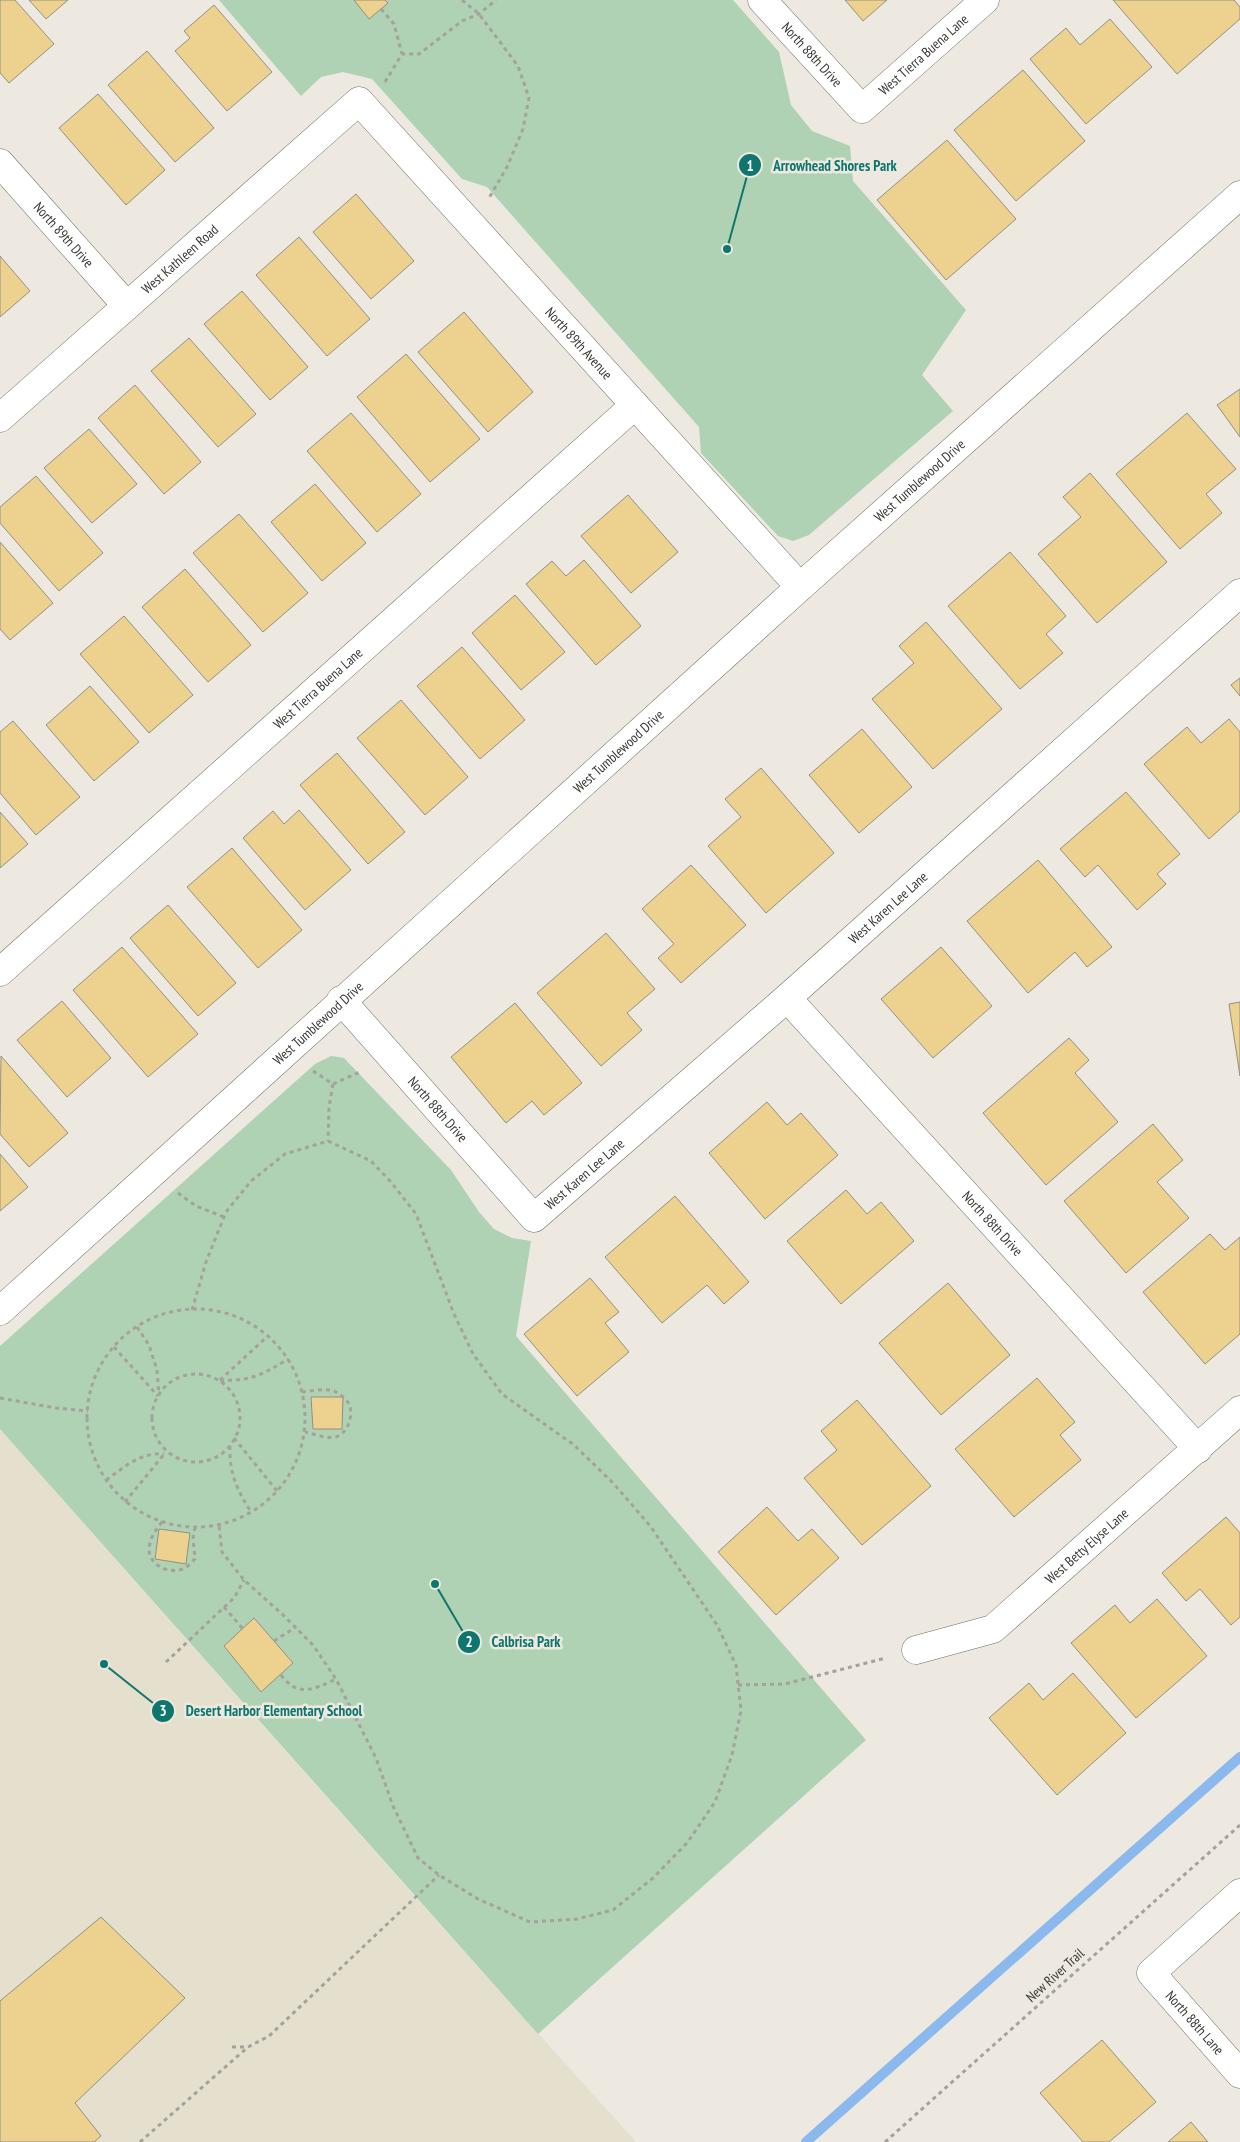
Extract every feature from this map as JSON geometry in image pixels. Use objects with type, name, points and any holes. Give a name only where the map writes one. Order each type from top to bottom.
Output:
[{"type":"street","name":"North 88th Drive","points":[[762,0],[862,109]]},
{"type":"street","name":"West Tierra Buena Lane","points":[[862,109],[985,0]]},
{"type":"street","name":"North 89th Avenue","points":[[364,106],[800,587]]},
{"type":"street","name":"West Kathleen Road","points":[[0,418],[127,306],[364,106]]},
{"type":"street","name":"North 89th Drive","points":[[0,163],[127,306]]},
{"type":"street","name":"West Tumblewood Drive","points":[[0,1311],[800,587],[1240,195]]},
{"type":"street","name":"West Tierra Buena Lane","points":[[0,972],[635,405]]},
{"type":"street","name":"West Karen Lee Lane","points":[[534,1218],[787,998],[1240,594]]},
{"type":"street","name":"North 88th Drive","points":[[787,998],[1198,1449]]},
{"type":"street","name":"North 88th Drive","points":[[342,1000],[534,1218]]},
{"type":"street","name":"West Betty Elyse Lane","points":[[916,1650],[993,1629],[1240,1410]]},
{"type":"street","name":"North 88th Lane","points":[[1240,1893],[1151,1973],[1240,2074]]},
{"type":"path","points":[[462,0],[480,14],[518,66],[529,98],[522,129],[507,167],[473,227]]},
{"type":"path","points":[[402,54],[419,54],[462,21],[480,14],[496,0]]},
{"type":"path","points":[[381,9],[394,24],[402,54]]},
{"type":"path","points":[[364,106],[402,54]]},
{"type":"path","points":[[288,1049],[318,1076],[334,1084],[330,1107],[328,1141]]},
{"type":"path","points":[[192,1310],[206,1262],[224,1217],[251,1181],[285,1154],[328,1141],[371,1161],[391,1182],[416,1214],[454,1314],[474,1354],[502,1394],[574,1445],[614,1484],[651,1526],[717,1625],[736,1666],[741,1710],[732,1755],[715,1802],[680,1850],[653,1878],[613,1910],[578,1919],[530,1922],[478,1899],[439,1875],[418,1858],[393,1806],[376,1758],[336,1679],[313,1644],[244,1580],[222,1552],[219,1525]]},
{"type":"path","points":[[152,1174],[196,1206],[224,1217]]},
{"type":"path","points":[[204,1309],[225,1313],[245,1321],[268,1336],[279,1346],[288,1359],[300,1384],[305,1404],[305,1432],[302,1447],[294,1467],[277,1491],[263,1504],[242,1517],[219,1525],[195,1528],[171,1525],[148,1517],[125,1502],[97,1467],[89,1443],[88,1411],[89,1395],[97,1372],[124,1336],[137,1327],[162,1315],[192,1310],[204,1309]]},
{"type":"path","points":[[137,1327],[149,1345],[157,1370],[159,1397]]},
{"type":"path","points":[[220,1380],[268,1336]]},
{"type":"path","points":[[114,1347],[159,1397]]},
{"type":"path","points":[[166,1452],[154,1429],[152,1414],[165,1388],[177,1379],[191,1374],[206,1375],[220,1380],[249,1379],[265,1373],[288,1359]]},
{"type":"path","points":[[106,1480],[138,1458],[151,1452],[166,1452],[195,1462],[208,1460],[220,1455],[230,1446],[238,1433],[240,1418],[238,1403],[231,1390],[220,1380]]},
{"type":"path","points":[[302,1392],[332,1390],[343,1397],[349,1404],[350,1416],[349,1424],[341,1434],[334,1437],[324,1437],[305,1432]]},
{"type":"path","points":[[0,1398],[56,1408],[88,1411]]},
{"type":"path","points":[[234,1438],[277,1491]]},
{"type":"path","points":[[230,1446],[230,1458],[236,1490],[251,1512]]},
{"type":"path","points":[[125,1502],[166,1452]]},
{"type":"path","points":[[162,1522],[149,1544],[150,1556],[157,1566],[173,1571],[184,1569],[195,1559],[193,1538],[195,1528]]},
{"type":"path","points":[[166,1662],[234,1598],[244,1580]]},
{"type":"path","points":[[224,1607],[243,1629]]},
{"type":"path","points":[[274,1641],[296,1627]]},
{"type":"path","points":[[738,1685],[785,1684],[916,1650]]},
{"type":"path","points":[[281,1674],[286,1682],[297,1689],[312,1690],[336,1679]]},
{"type":"path","name":"New River Trail","points":[[885,2142],[1240,1824]]},
{"type":"path","points":[[140,2142],[248,2047],[269,2036],[439,1875]]},
{"type":"path","points":[[232,2047],[248,2047]]},
{"type":"shaded area","points":[[0,1429],[416,1898],[636,2142],[0,2142]]},
{"type":"green space","points":[[219,0],[733,0],[779,52],[791,105],[812,131],[850,146],[853,181],[966,310],[922,375],[953,411],[809,535],[793,541],[778,536],[701,453],[699,427],[487,187],[462,179],[372,79],[343,72],[321,77],[301,96]]},
{"type":"green space","points":[[331,1056],[344,1058],[451,1170],[479,1212],[494,1229],[512,1238],[531,1241],[516,1336],[866,1740],[538,2034],[0,1429],[0,1346],[315,1064]]},
{"type":"building","points":[[0,0],[15,0],[54,44],[9,83],[0,73]]},
{"type":"building","points":[[29,0],[68,0],[46,19]]},
{"type":"building","points":[[354,0],[385,0],[388,3],[369,19]]},
{"type":"building","points":[[845,0],[887,0],[863,21]]},
{"type":"building","points":[[1113,0],[1234,0],[1240,7],[1240,19],[1177,74]]},
{"type":"building","points":[[214,5],[272,72],[227,111],[175,51],[190,38],[184,31]]},
{"type":"building","points":[[1110,19],[1152,67],[1086,124],[1030,59],[1066,28],[1080,45]]},
{"type":"building","points":[[147,51],[214,128],[175,162],[108,85]]},
{"type":"building","points":[[1023,70],[1085,141],[1016,201],[954,130]]},
{"type":"building","points":[[98,94],[165,170],[126,205],[59,128]]},
{"type":"building","points":[[947,140],[1016,219],[946,280],[877,200]]},
{"type":"building","points":[[356,194],[414,261],[371,299],[313,232]]},
{"type":"building","points":[[299,237],[370,319],[327,356],[256,275]]},
{"type":"building","points":[[0,256],[30,291],[0,317]]},
{"type":"building","points":[[242,291],[308,367],[270,400],[204,324]]},
{"type":"building","points":[[464,312],[533,392],[488,432],[418,352]]},
{"type":"building","points":[[189,338],[256,414],[218,447],[151,371]]},
{"type":"building","points":[[406,354],[480,439],[430,482],[357,397]]},
{"type":"building","points":[[135,385],[201,462],[164,494],[98,418]]},
{"type":"building","points":[[1240,389],[1240,437],[1217,405]]},
{"type":"building","points":[[351,413],[421,494],[377,532],[307,451]]},
{"type":"building","points":[[1187,413],[1236,469],[1206,494],[1222,513],[1180,549],[1116,474]]},
{"type":"building","points":[[89,429],[137,484],[92,523],[44,468]]},
{"type":"building","points":[[1090,473],[1167,562],[1097,623],[1038,554],[1081,517],[1063,497]]},
{"type":"building","points":[[36,476],[103,553],[59,591],[0,523],[0,507]]},
{"type":"building","points":[[315,484],[366,543],[322,581],[271,522]]},
{"type":"building","points":[[628,495],[678,552],[631,593],[581,536]]},
{"type":"building","points":[[239,514],[308,593],[263,632],[193,553]]},
{"type":"building","points":[[0,542],[53,603],[10,640],[0,629]]},
{"type":"building","points":[[1010,552],[1066,616],[1046,634],[1063,653],[1020,689],[948,606]]},
{"type":"building","points":[[584,560],[641,626],[596,665],[526,584],[552,561],[566,576]]},
{"type":"building","points":[[185,569],[251,645],[208,682],[142,607]]},
{"type":"building","points":[[515,595],[565,652],[521,690],[472,633]]},
{"type":"building","points":[[124,616],[193,695],[149,733],[80,654]]},
{"type":"building","points":[[926,622],[1002,709],[933,769],[872,699],[914,663],[899,646]]},
{"type":"building","points":[[462,647],[525,720],[480,759],[417,686]]},
{"type":"building","points":[[1240,678],[1240,696],[1231,685]]},
{"type":"building","points":[[90,686],[139,742],[94,781],[46,725]]},
{"type":"building","points":[[401,700],[468,777],[425,815],[357,738]]},
{"type":"building","points":[[1229,719],[1240,732],[1240,811],[1209,839],[1144,764],[1187,727],[1201,743]]},
{"type":"building","points":[[13,721],[80,797],[36,835],[0,793],[0,732]]},
{"type":"building","points":[[862,729],[912,787],[859,833],[809,775]]},
{"type":"building","points":[[337,753],[405,832],[368,864],[300,785]]},
{"type":"building","points":[[761,768],[834,853],[766,913],[708,846],[741,817],[725,799]]},
{"type":"building","points":[[1126,792],[1180,854],[1157,874],[1166,884],[1137,910],[1098,865],[1085,877],[1060,849]]},
{"type":"building","points":[[299,810],[351,870],[305,910],[243,838],[273,811],[284,824]]},
{"type":"building","points":[[0,812],[28,844],[0,868]]},
{"type":"building","points":[[232,848],[302,930],[258,968],[187,887]]},
{"type":"building","points":[[1038,860],[1112,947],[1087,967],[1075,952],[1028,993],[967,921]]},
{"type":"building","points":[[691,865],[746,925],[681,983],[658,958],[674,944],[642,909]]},
{"type":"building","points":[[168,905],[236,983],[198,1016],[130,938]]},
{"type":"building","points":[[606,933],[655,989],[627,1013],[642,1030],[601,1066],[537,993]]},
{"type":"building","points":[[122,947],[198,1034],[148,1077],[73,990]]},
{"type":"building","points":[[941,947],[992,1006],[933,1058],[881,999]]},
{"type":"building","points":[[62,1001],[111,1058],[67,1097],[17,1040]]},
{"type":"building","points":[[1240,1002],[1240,1076],[1229,1004]]},
{"type":"building","points":[[515,1003],[582,1083],[544,1115],[532,1101],[506,1123],[451,1057]]},
{"type":"building","points":[[1069,1038],[1089,1060],[1075,1073],[1118,1122],[1046,1185],[983,1113]]},
{"type":"building","points":[[1,1056],[68,1133],[29,1167],[0,1134]]},
{"type":"building","points":[[767,1102],[787,1125],[801,1113],[838,1155],[765,1219],[709,1153]]},
{"type":"building","points":[[1153,1124],[1183,1160],[1157,1182],[1189,1218],[1126,1273],[1064,1201]]},
{"type":"building","points":[[0,1154],[28,1187],[0,1211]]},
{"type":"building","points":[[846,1190],[867,1214],[881,1202],[914,1241],[841,1304],[787,1241]]},
{"type":"building","points":[[675,1196],[749,1282],[724,1304],[707,1285],[662,1323],[605,1257]]},
{"type":"building","points":[[1210,1234],[1225,1250],[1240,1237],[1240,1334],[1205,1364],[1143,1292]]},
{"type":"building","points":[[590,1278],[619,1312],[605,1323],[629,1352],[577,1396],[524,1334]]},
{"type":"building","points":[[948,1283],[1010,1355],[941,1415],[879,1343]]},
{"type":"building","points":[[1037,1378],[1075,1422],[1060,1435],[1081,1460],[1014,1517],[955,1449]]},
{"type":"building","points":[[311,1397],[343,1397],[342,1429],[313,1429]]},
{"type":"building","points":[[857,1400],[931,1486],[862,1545],[804,1478],[837,1450],[821,1431]]},
{"type":"building","points":[[767,1507],[798,1541],[812,1529],[839,1558],[776,1615],[718,1552]]},
{"type":"building","points":[[1226,1517],[1240,1533],[1240,1617],[1231,1625],[1200,1589],[1186,1601],[1162,1573]]},
{"type":"building","points":[[159,1529],[190,1533],[186,1564],[155,1559]]},
{"type":"building","points":[[1157,1599],[1207,1656],[1136,1718],[1071,1643],[1115,1605],[1130,1623]]},
{"type":"building","points":[[254,1618],[293,1663],[261,1692],[224,1646]]},
{"type":"building","points":[[1073,1673],[1126,1733],[1057,1795],[989,1718],[1029,1683],[1043,1700]]},
{"type":"building","points":[[101,1917],[185,1998],[75,2103],[101,2136],[94,2142],[0,2142],[0,2001]]},
{"type":"building","points":[[1102,2040],[1156,2102],[1109,2142],[1083,2142],[1040,2093]]},
{"type":"building","points":[[1191,2122],[1208,2142],[1168,2142]]},
{"type":"waterway","points":[[806,2142],[1240,1757]]},
{"type":"place","name":"Arrowhead Shores Park","points":[[727,249]]},
{"type":"place","name":"Calbrisa Park","points":[[435,1584]]},
{"type":"place","name":"Desert Harbor Elementary School","points":[[104,1664]]}]
